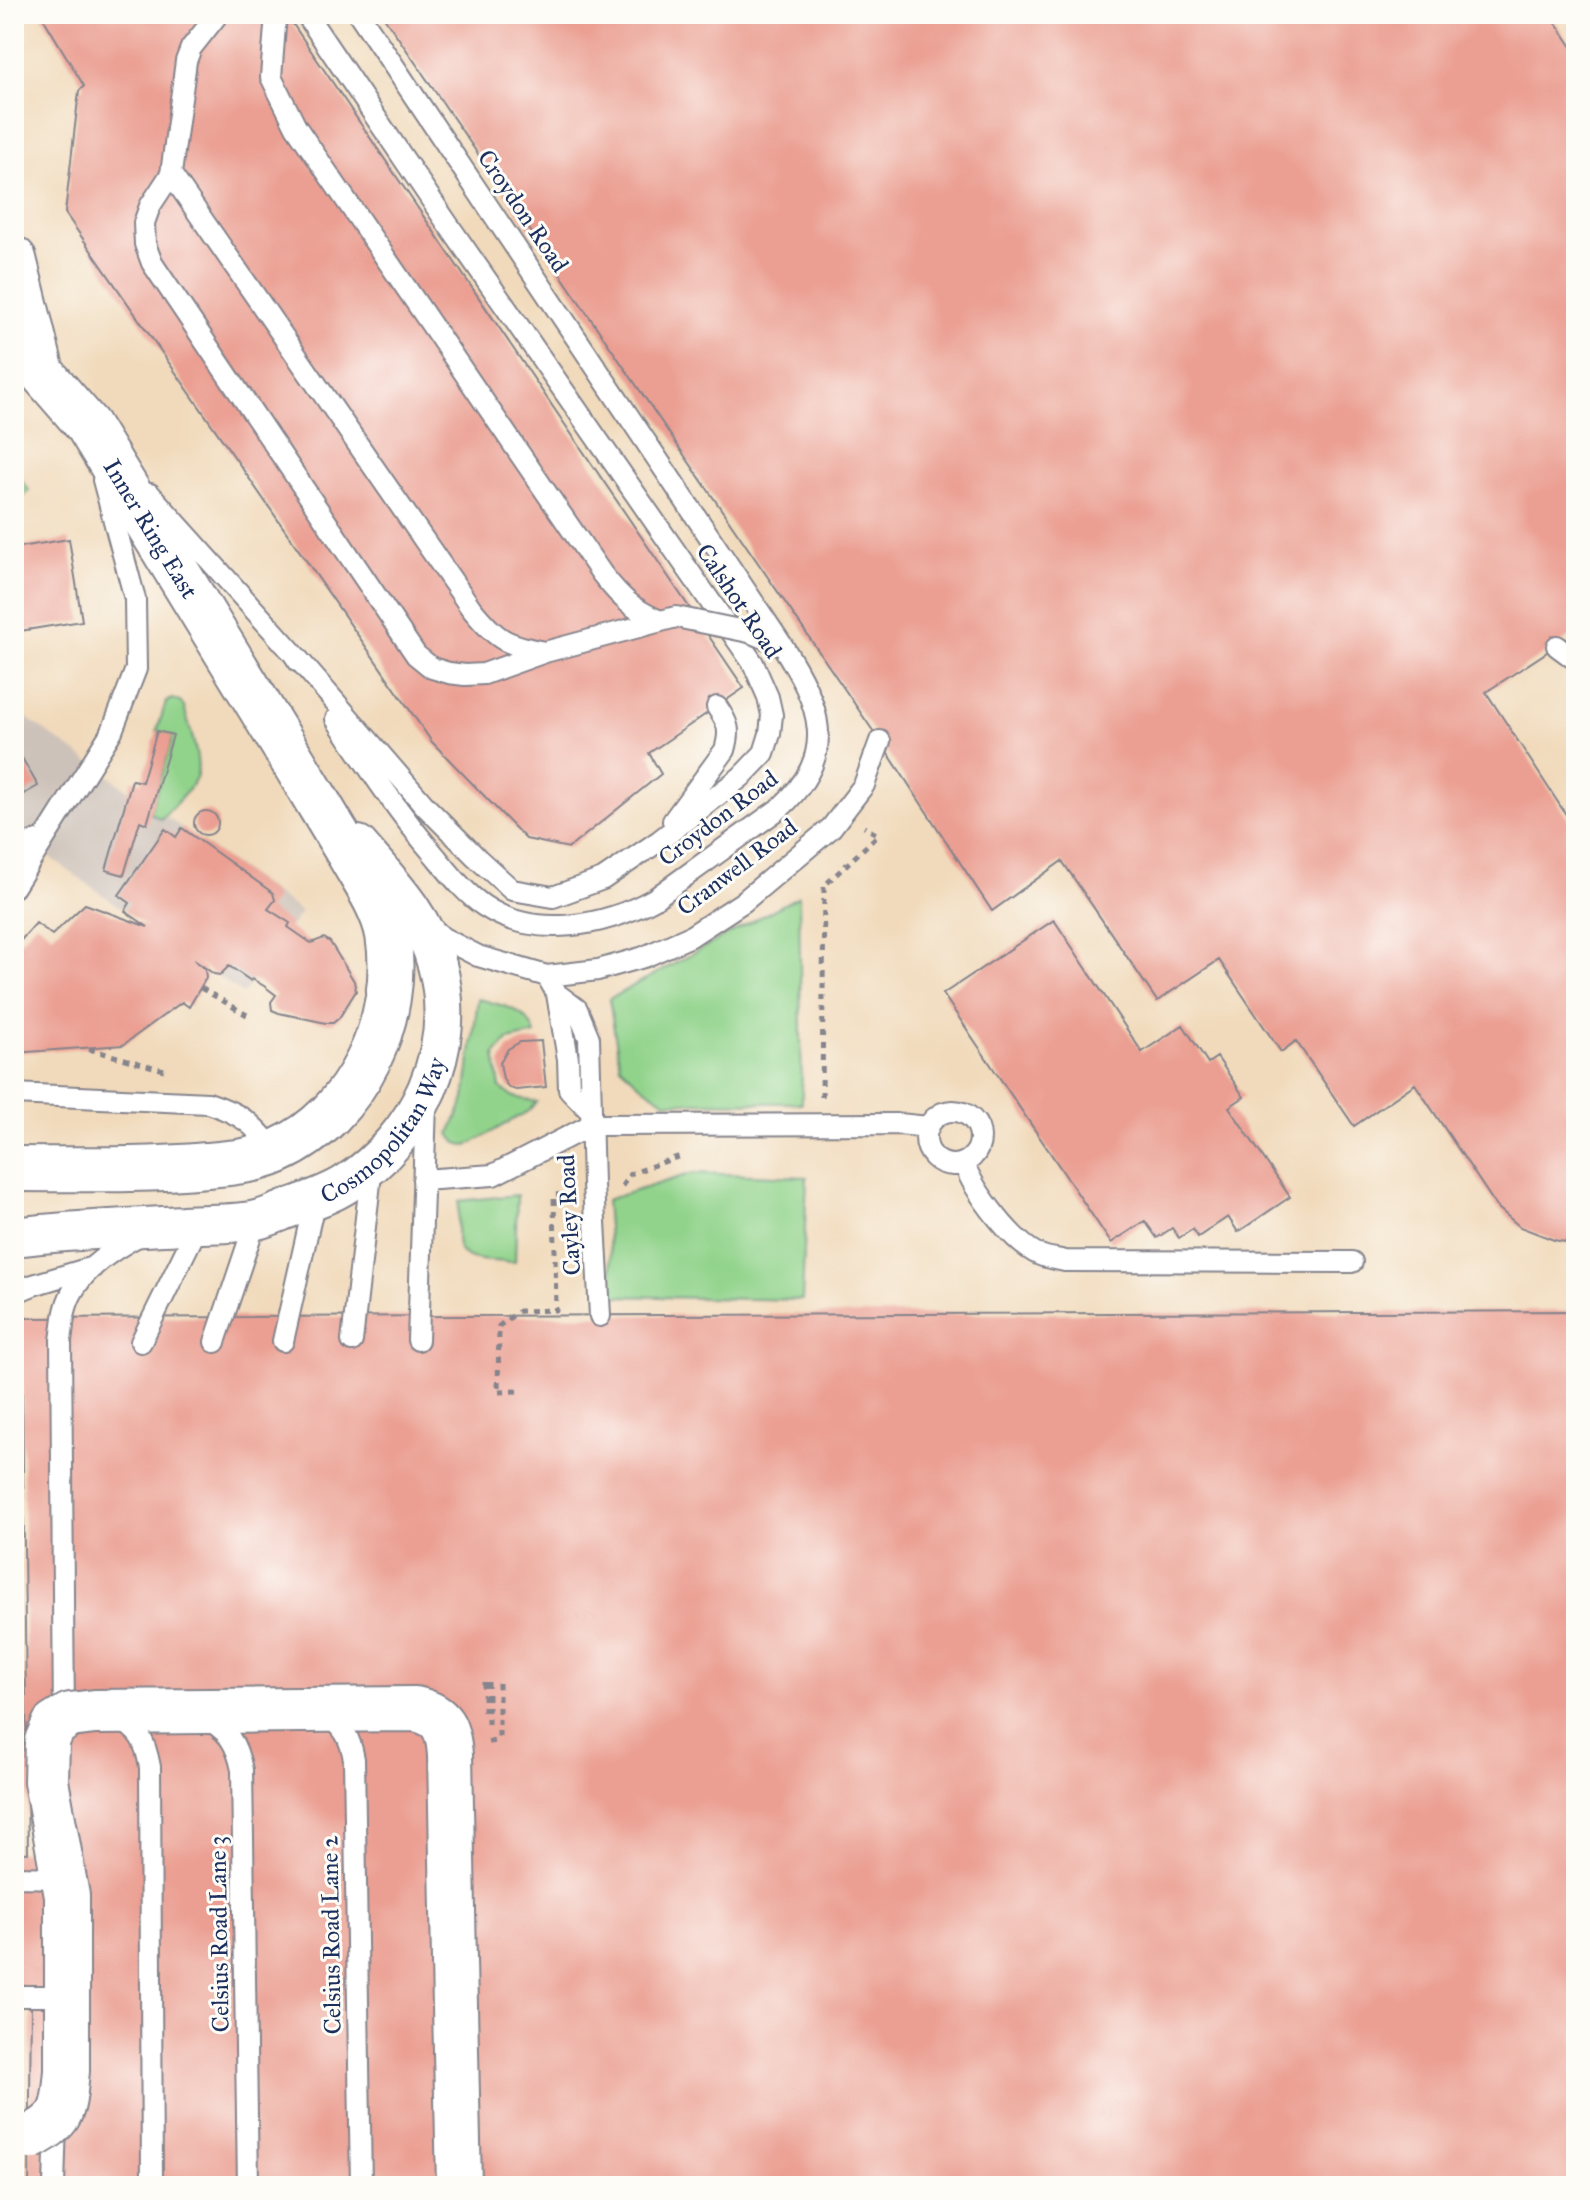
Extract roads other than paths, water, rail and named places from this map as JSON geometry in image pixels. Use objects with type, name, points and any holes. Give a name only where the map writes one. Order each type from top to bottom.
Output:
[{"type":"street","name":"Inner Ring East","points":[[14,259],[28,364],[88,426],[312,791],[371,893],[387,932],[391,972],[386,1010],[375,1043],[356,1082],[336,1110],[310,1133],[276,1152],[236,1162],[185,1167],[14,1169]]},
{"type":"street","name":"Cosmopolitan Way","points":[[14,1237],[256,1220],[344,1185],[372,1165],[399,1139],[426,1092],[440,1054],[445,1010],[437,965],[428,940],[407,902],[312,791]]},
{"type":"street","points":[[14,2144],[48,2128],[60,2116],[67,2071],[67,1896],[46,1781],[47,1741],[54,1725],[70,1715],[95,1712],[415,1709],[429,1712],[441,1722],[448,1736],[450,1755],[459,2186]]},
{"type":"lane","points":[[218,14],[191,48],[186,61],[171,174],[150,206],[144,223],[145,244],[152,263],[416,655],[432,668],[465,675],[484,674],[545,652],[676,617],[762,636],[782,645]]},
{"type":"lane","points":[[276,14],[271,77],[296,127],[602,574],[622,599],[638,612],[660,621]]},
{"type":"lane","name":"Calshot Road","points":[[293,653],[426,807],[478,859],[512,890],[553,897],[603,879],[659,841],[741,777],[764,753],[770,734],[772,715],[768,697],[753,663],[447,223],[306,14]]},
{"type":"lane","name":"Croydon Road","points":[[88,426],[293,653],[377,781],[417,835],[460,885],[485,907],[512,919],[552,927],[595,922],[633,911],[780,808],[808,777],[815,760],[818,738],[810,695],[802,677],[359,14]]},
{"type":"lane","points":[[171,174],[471,608],[489,630],[505,642],[545,652]]},
{"type":"lane","points":[[14,887],[112,731],[136,669],[135,599],[88,426]]},
{"type":"lane","points":[[1557,646],[1576,660]]},
{"type":"lane","points":[[659,841],[725,750],[729,736],[727,722],[717,707]]},
{"type":"lane","name":"Cranwell Road","points":[[407,902],[443,938],[478,956],[552,985],[644,957],[691,936],[743,902],[831,828],[864,785],[880,741]]},
{"type":"lane","points":[[14,847],[42,840]]},
{"type":"lane","name":"Cayley Road","points":[[552,985],[577,1009],[589,1038],[600,1316]]},
{"type":"lane","points":[[418,1340],[426,1092]]},
{"type":"lane","points":[[14,1094],[208,1103],[237,1113],[259,1131],[276,1152]]},
{"type":"lane","points":[[948,1110],[965,1113],[978,1125],[981,1142],[972,1158],[964,1163],[955,1165],[937,1160],[927,1145],[928,1127],[933,1119],[948,1110]]},
{"type":"lane","points":[[423,1180],[493,1175],[591,1118],[928,1127]]},
{"type":"lane","points":[[964,1163],[968,1177],[989,1208],[1024,1246],[1041,1256],[1065,1261],[1352,1262]]},
{"type":"lane","points":[[352,1341],[372,1165]]},
{"type":"lane","points":[[283,1341],[315,1199]]},
{"type":"lane","points":[[215,1342],[256,1220]]},
{"type":"lane","points":[[141,1342],[199,1224]]},
{"type":"lane","points":[[54,2186],[65,1671],[61,1340],[66,1307],[93,1267],[109,1253],[158,1226]]},
{"type":"lane","points":[[14,1293],[93,1267]]},
{"type":"lane","name":"Celsius Road Lane 2","points":[[307,1710],[340,1724],[351,1740],[354,1759],[361,2186]]},
{"type":"lane","points":[[95,1712],[119,1719],[136,1730],[146,1746],[150,1767],[152,2186]]},
{"type":"lane","name":"Celsius Road Lane 3","points":[[184,1712],[208,1719],[225,1732],[238,1751],[242,1770],[248,2186]]},
{"type":"lane","points":[[14,1877],[63,1878]]},
{"type":"lane","points":[[14,1996],[67,1996]]},
{"type":"lane","points":[[66,2186],[67,2071]]}]
